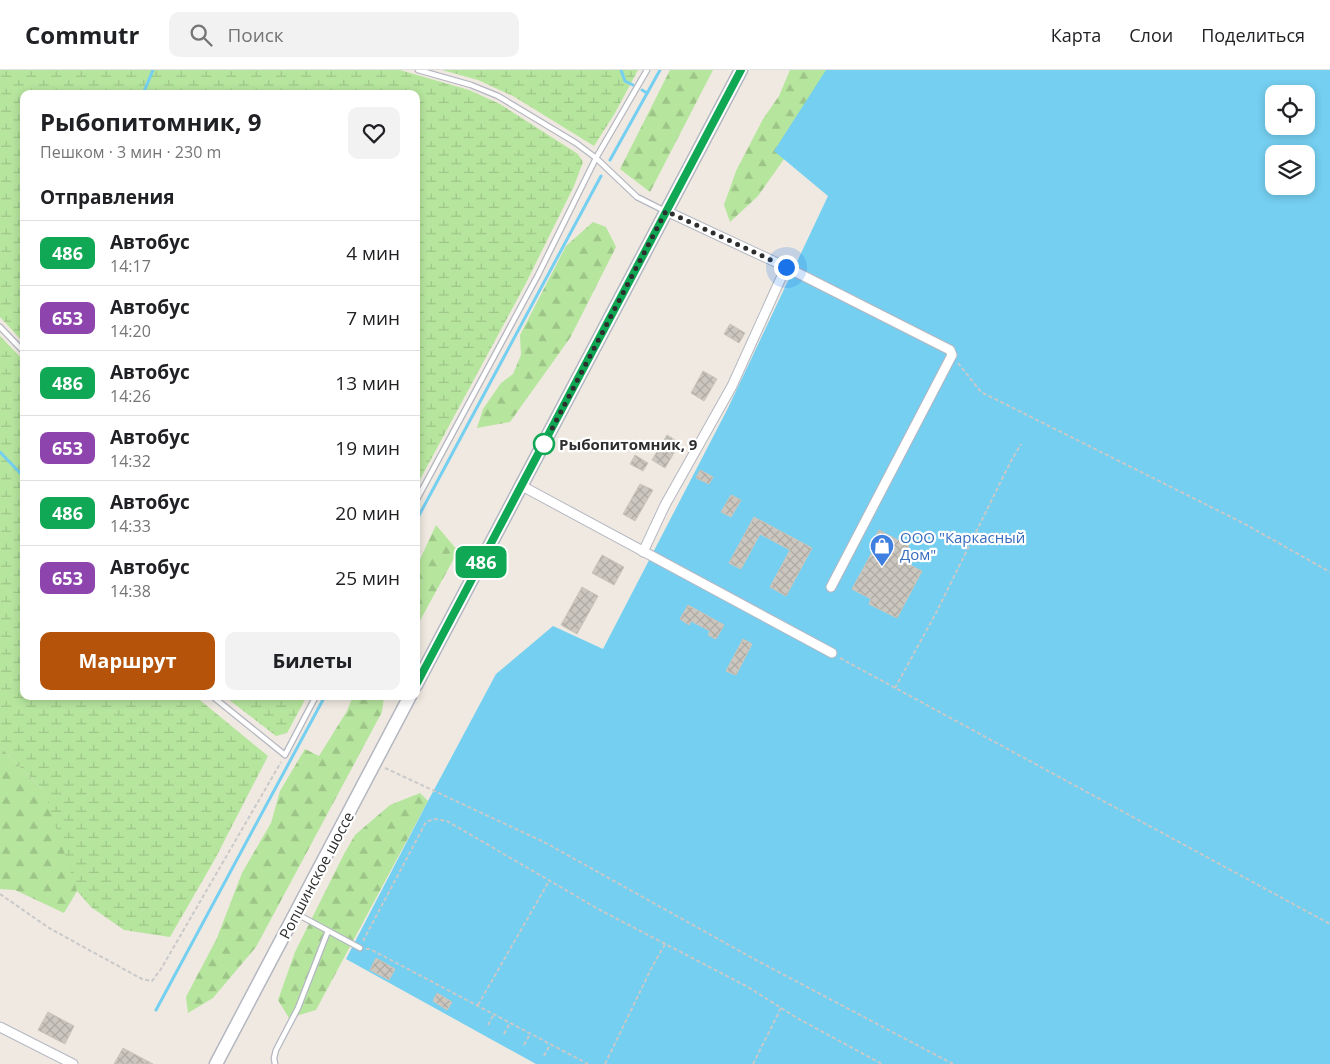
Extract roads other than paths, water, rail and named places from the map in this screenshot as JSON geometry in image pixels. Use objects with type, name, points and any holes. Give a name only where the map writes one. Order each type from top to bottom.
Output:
[{"type":"main road","points":[[420,677],[741,70]]},
{"type":"main road","name":"Ропшинское шоссе","points":[[218,1061],[408,700]]},
{"type":"street","points":[[666,211],[786,267],[950,350],[952,355],[830,587]]},
{"type":"street","points":[[643,552],[666,505],[732,386],[786,267]]},
{"type":"street","points":[[522,486],[832,653]]},
{"type":"street","points":[[0,1027],[73,1064]]},
{"type":"lane","points":[[418,70],[471,85],[498,96],[576,143],[596,158],[637,197],[666,211]]},
{"type":"lane","points":[[420,494],[538,274],[596,158],[647,70]]},
{"type":"lane","points":[[0,327],[20,348]]},
{"type":"lane","points":[[217,700],[286,755],[314,700]]},
{"type":"lane","points":[[296,914],[360,948]]},
{"type":"lane","points":[[275,1064],[276,1050],[298,1008],[328,931]]},
{"type":"water","points":[[826,70],[1330,70],[1330,1064],[536,1064],[346,959],[496,674],[553,626],[603,649],[728,408],[828,196],[774,151]]},
{"type":"waterway","points":[[145,90],[153,70]]},
{"type":"waterway","points":[[621,70],[625,81],[633,85]]},
{"type":"waterway","points":[[610,160],[660,70]]},
{"type":"waterway","points":[[642,90],[647,93]]},
{"type":"waterway","points":[[420,514],[601,176]]},
{"type":"waterway","points":[[0,452],[20,473]]},
{"type":"waterway","points":[[156,1010],[323,700]]},
{"type":"place","name":"Рыбопитомник, 9","points":[[544,444]]},
{"type":"place","name":"ООО \"Каркасный Дом\"","points":[[882,567]]}]
